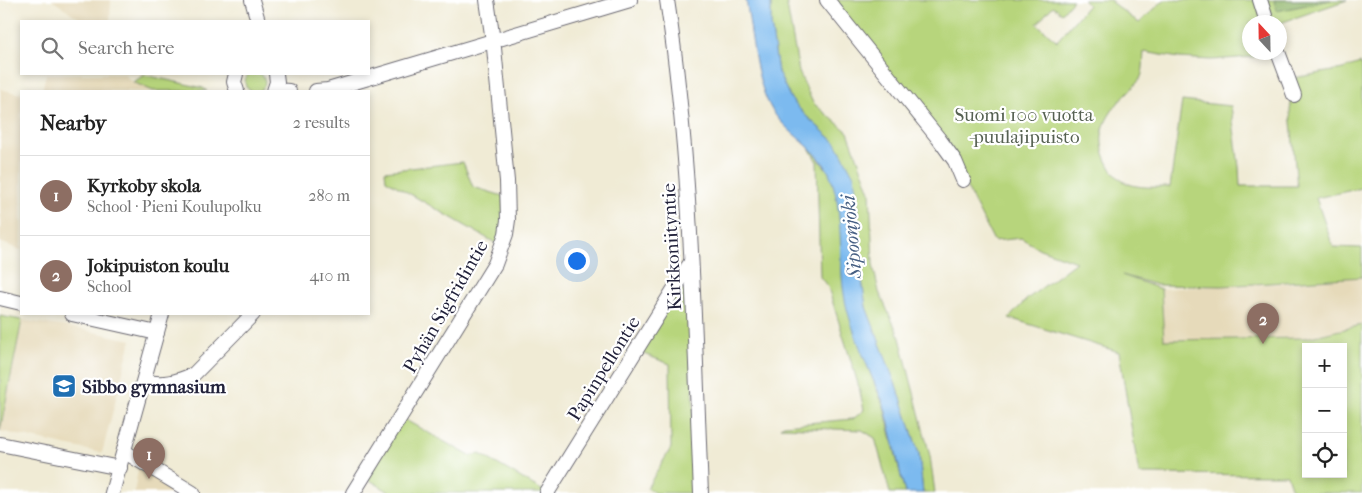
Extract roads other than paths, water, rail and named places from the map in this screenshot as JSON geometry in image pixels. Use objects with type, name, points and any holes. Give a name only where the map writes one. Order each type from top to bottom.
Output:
[{"type":"street","name":"Pyhän Sigfridintie","points":[[353,493],[495,264],[502,247],[508,220],[507,181],[487,0]]},
{"type":"street","points":[[328,90],[630,0]]},
{"type":"street","name":"Kirkkoniityntie","points":[[667,0],[677,63],[690,216],[701,493]]},
{"type":"street","points":[[827,0],[939,139],[955,161],[963,180]]},
{"type":"street","points":[[1260,0],[1265,15]]},
{"type":"street","points":[[250,20],[252,3]]},
{"type":"street","points":[[252,3],[258,20]]},
{"type":"street","points":[[1281,60],[1294,95]]},
{"type":"street","points":[[236,75],[234,82],[237,90]]},
{"type":"street","points":[[276,75],[279,90]]},
{"type":"street","name":"Papinpellontie","points":[[547,493],[692,262]]},
{"type":"street","points":[[0,298],[20,303]]},
{"type":"street","points":[[77,315],[157,332]]},
{"type":"street","points":[[112,493],[120,468],[130,455],[144,381],[162,315]]},
{"type":"street","points":[[144,381],[163,384],[194,374],[253,315]]},
{"type":"street","points":[[0,444],[120,468]]},
{"type":"street","points":[[130,455],[193,493]]},
{"type":"water","name":"Sipoonjoki","points":[[746,0],[771,0],[771,24],[778,72],[791,99],[805,115],[836,143],[854,176],[860,267],[866,307],[902,401],[919,454],[923,493],[905,493],[884,404],[849,318],[842,276],[840,227],[836,194],[831,178],[820,159],[778,119],[766,99],[758,72]]},
{"type":"place","name":"Jokipuiston koulu","points":[[1263,344]]},
{"type":"place","name":"Sibbo gymnasium","points":[[64,386]]},
{"type":"place","name":"Kyrkoby skola","points":[[149,479]]},
{"type":"park label","name":"Suomi 100 vuotta -puulajipuisto","points":[[1024,125]]}]
